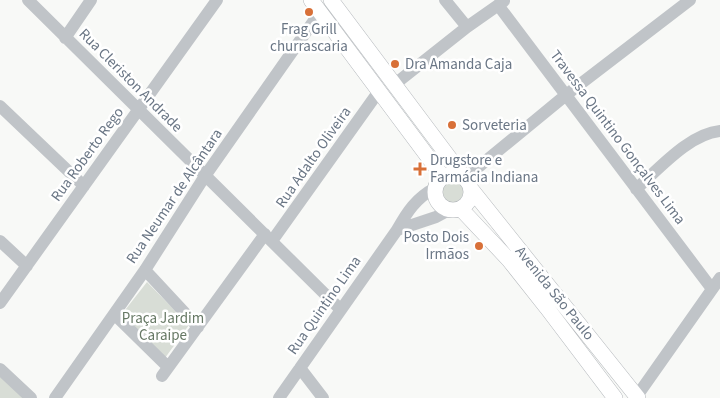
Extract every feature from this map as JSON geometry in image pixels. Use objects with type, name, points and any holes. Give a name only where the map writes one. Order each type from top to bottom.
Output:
[{"type":"main road","name":"Avenida São Paulo","points":[[331,0],[466,181],[638,397]]},
{"type":"main road","name":"Avenida São Paulo","points":[[316,6],[379,91],[439,183],[435,195],[438,202],[442,207],[455,209],[509,260],[615,398]]},
{"type":"main road","points":[[439,183],[451,174],[466,181],[471,197],[467,204],[455,209]]},
{"type":"street","name":"Rua Cleriston Andrade","points":[[28,0],[340,309]]},
{"type":"street","points":[[65,38],[91,0]]},
{"type":"street","name":"Rua Roberto Rego","points":[[0,303],[217,0]]},
{"type":"street","points":[[446,0],[467,27]]},
{"type":"street","points":[[466,181],[566,95],[687,1]]},
{"type":"street","points":[[395,84],[467,27],[502,3]]},
{"type":"street","name":"Travessa Quintino Gonçalves Lima","points":[[502,3],[566,95],[712,289]]},
{"type":"street","name":"Rua Neumar de Alcântara","points":[[55,398],[145,270],[316,6]]},
{"type":"street","name":"Rua Adalto Oliveira","points":[[114,314],[165,372],[379,91]]},
{"type":"street","points":[[0,106],[84,186]]},
{"type":"street","points":[[636,189],[682,148],[699,137],[711,132],[720,132]]},
{"type":"street","name":"Rua Quintino Lima","points":[[279,398],[397,230],[413,204],[439,183]]},
{"type":"street","points":[[397,230],[455,209]]},
{"type":"street","points":[[0,241],[27,266]]},
{"type":"street","points":[[145,270],[198,327]]},
{"type":"street","points":[[638,397],[720,278]]},
{"type":"street","points":[[0,368],[31,398]]},
{"type":"street","points":[[300,368],[323,398]]},
{"type":"green space","points":[[453,176],[459,177],[464,181],[468,186],[468,198],[464,203],[459,207],[453,208],[447,207],[442,203],[438,198],[437,192],[438,186],[442,181],[447,177]]},
{"type":"green space","name":"Praça Jardim Caraipe","points":[[147,282],[189,325],[165,358],[122,314]]},
{"type":"green space","points":[[0,375],[23,398],[0,398]]},
{"type":"place","name":"Frag Grill churrascaria","points":[[309,12]]},
{"type":"place","name":"Dra Amanda Caja","points":[[395,64]]},
{"type":"place","name":"Sorveteria","points":[[452,125]]},
{"type":"place","name":"Drugstore e Farmácia Indiana","points":[[420,169]]},
{"type":"place","name":"Posto Dois Irmãos","points":[[479,246]]}]
